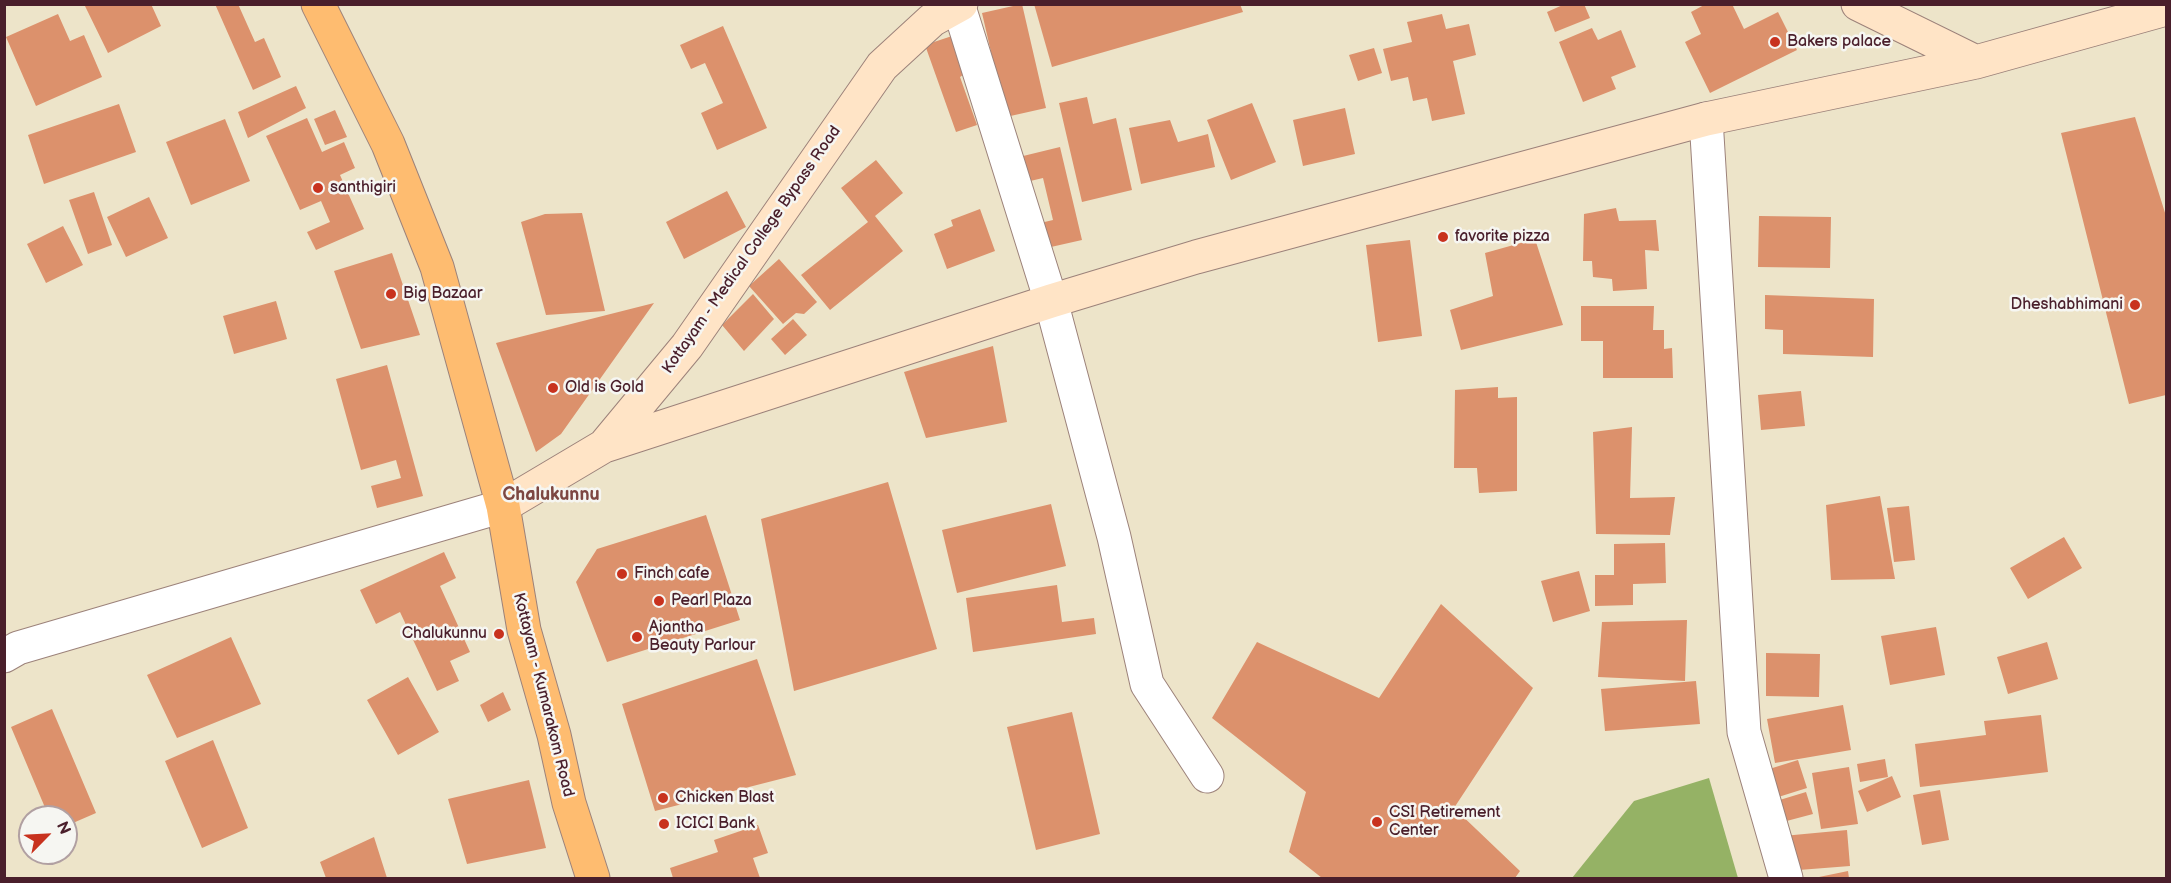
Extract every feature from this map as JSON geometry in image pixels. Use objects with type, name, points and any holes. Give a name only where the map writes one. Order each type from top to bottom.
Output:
[{"type":"main road","name":"Kottayam - Kumarakom Road","points":[[318,4],[387,144],[437,267],[503,506],[524,630],[554,735],[569,803],[593,879]]},
{"type":"main road","points":[[1858,4],[1976,62]]},
{"type":"main road","name":"Kottayam - Medical College Bypass Road","points":[[503,506],[604,446],[687,346],[882,66],[945,9]]},
{"type":"main road","points":[[604,446],[1051,301],[1196,257],[1706,119],[1976,62],[2166,9]]},
{"type":"street","points":[[945,9],[1051,301],[1114,537],[1147,684],[1207,776]]},
{"type":"street","points":[[1706,119],[1744,732],[1786,879]]},
{"type":"street","points":[[4,656],[18,648],[503,506]]},
{"type":"green space","points":[[1709,778],[1738,878],[1572,878],[1634,801]]},
{"type":"building","points":[[84,4],[151,4],[161,26],[108,53]]},
{"type":"building","points":[[215,4],[238,4],[255,42],[264,38],[281,77],[253,90]]},
{"type":"building","points":[[1022,4],[1046,108],[1006,117],[982,13]]},
{"type":"building","points":[[1034,4],[1240,4],[1243,12],[1052,67]]},
{"type":"building","points":[[1565,4],[1584,4],[1590,18],[1555,32],[1547,12]]},
{"type":"building","points":[[1706,4],[1732,4],[1744,29],[1778,12],[1797,50],[1710,93],[1685,42],[1701,34],[1691,12]]},
{"type":"building","points":[[58,14],[70,41],[84,35],[102,77],[36,106],[6,37]]},
{"type":"building","points":[[1442,14],[1446,29],[1469,24],[1476,55],[1453,61],[1465,114],[1432,121],[1427,98],[1413,101],[1408,77],[1391,81],[1383,49],[1412,42],[1407,22]]},
{"type":"building","points":[[723,26],[767,128],[717,150],[701,113],[723,103],[705,63],[691,69],[680,45]]},
{"type":"building","points":[[1592,28],[1598,40],[1621,30],[1636,67],[1611,77],[1616,89],[1583,102],[1559,42]]},
{"type":"building","points":[[955,35],[967,72],[960,77],[977,125],[956,132],[925,45]]},
{"type":"building","points":[[1374,48],[1382,73],[1358,81],[1349,55]]},
{"type":"building","points":[[296,86],[306,108],[248,138],[238,112]]},
{"type":"building","points":[[1087,97],[1093,124],[1116,118],[1132,190],[1082,202],[1059,103]]},
{"type":"building","points":[[1252,103],[1276,162],[1231,180],[1207,120]]},
{"type":"building","points":[[119,104],[136,152],[44,184],[28,135]]},
{"type":"building","points":[[1345,108],[1355,154],[1303,166],[1293,120]]},
{"type":"building","points":[[335,110],[347,137],[325,145],[314,119]]},
{"type":"building","name":"Dheshabhimani","points":[[2135,117],[2166,216],[2166,395],[2129,404],[2061,133]]},
{"type":"building","name":"santhigiri","points":[[307,118],[322,152],[344,142],[355,168],[340,175],[364,229],[316,250],[307,232],[330,222],[321,201],[300,210],[266,136]]},
{"type":"building","points":[[225,119],[250,181],[191,205],[166,142]]},
{"type":"building","points":[[1170,120],[1178,142],[1208,134],[1215,167],[1141,184],[1129,128]]},
{"type":"building","points":[[1060,147],[1082,240],[1042,249],[1036,224],[1053,220],[1043,178],[1026,182],[1019,157]]},
{"type":"building","points":[[876,160],[903,193],[875,216],[903,251],[830,310],[801,275],[868,222],[841,188]]},
{"type":"building","points":[[727,191],[746,227],[684,259],[666,222]]},
{"type":"building","points":[[94,192],[112,245],[88,254],[69,200]]},
{"type":"building","points":[[149,197],[168,238],[126,257],[107,217]]},
{"type":"building","points":[[1616,208],[1619,221],[1656,220],[1659,251],[1645,250],[1647,289],[1613,291],[1612,279],[1593,277],[1592,261],[1583,261],[1584,214]]},
{"type":"building","points":[[980,209],[995,251],[947,269],[934,234],[953,226],[951,220]]},
{"type":"building","points":[[582,213],[605,311],[546,315],[521,222],[545,214]]},
{"type":"building","points":[[1759,216],[1831,217],[1830,268],[1758,267]]},
{"type":"building","points":[[63,226],[83,265],[46,283],[27,244]]},
{"type":"building","points":[[1535,239],[1563,325],[1461,350],[1450,310],[1493,296],[1485,253]]},
{"type":"building","points":[[1410,240],[1422,336],[1378,342],[1366,245]]},
{"type":"building","points":[[392,253],[420,335],[361,349],[334,271]]},
{"type":"building","points":[[779,259],[817,302],[804,314],[796,313],[783,324],[749,286]]},
{"type":"building","points":[[753,294],[774,319],[744,351],[722,325]]},
{"type":"building","points":[[1765,295],[1874,299],[1873,357],[1783,354],[1783,330],[1765,329]]},
{"type":"building","points":[[276,301],[287,339],[234,354],[223,316]]},
{"type":"building","name":"Old is Gold","points":[[654,303],[561,434],[536,452],[496,343]]},
{"type":"building","points":[[1581,306],[1654,306],[1653,330],[1664,330],[1664,349],[1672,348],[1673,378],[1603,378],[1603,341],[1581,341]]},
{"type":"building","points":[[793,319],[807,335],[785,355],[771,339]]},
{"type":"building","points":[[993,346],[1007,422],[926,438],[904,372]]},
{"type":"building","points":[[387,365],[423,496],[377,508],[371,486],[401,478],[396,460],[361,470],[336,379]]},
{"type":"building","points":[[1498,387],[1498,398],[1517,397],[1517,491],[1479,493],[1477,468],[1454,468],[1455,390]]},
{"type":"building","points":[[1801,391],[1805,426],[1761,430],[1758,395]]},
{"type":"building","points":[[1632,427],[1630,498],[1675,497],[1670,535],[1596,534],[1593,432]]},
{"type":"building","points":[[888,482],[937,649],[794,691],[761,519]]},
{"type":"building","points":[[1880,496],[1895,579],[1831,580],[1826,505]]},
{"type":"building","points":[[1051,504],[1066,566],[957,593],[942,530]]},
{"type":"building","points":[[1909,506],[1915,560],[1894,562],[1887,508]]},
{"type":"building","name":"Pearl Plaza","points":[[706,515],[740,620],[607,662],[576,582],[597,549]]},
{"type":"building","points":[[2064,537],[2082,568],[2028,599],[2010,568]]},
{"type":"building","points":[[1665,543],[1666,583],[1633,584],[1633,605],[1595,606],[1595,575],[1614,575],[1614,544]]},
{"type":"building","points":[[444,552],[456,578],[440,586],[470,652],[450,661],[459,681],[437,691],[400,612],[376,624],[360,590]]},
{"type":"building","points":[[1579,571],[1590,611],[1553,622],[1541,581]]},
{"type":"building","points":[[1057,585],[1062,622],[1094,618],[1096,634],[973,652],[966,598]]},
{"type":"building","points":[[1441,604],[1533,688],[1454,808],[1520,871],[1515,878],[1322,878],[1289,852],[1306,792],[1212,718],[1257,642],[1379,698]]},
{"type":"building","points":[[1687,620],[1685,681],[1598,677],[1602,622]]},
{"type":"building","points":[[1936,627],[1945,675],[1890,685],[1881,636]]},
{"type":"building","points":[[231,637],[261,704],[177,738],[147,675]]},
{"type":"building","points":[[2047,642],[2058,679],[2008,694],[1997,657]]},
{"type":"building","points":[[1766,653],[1820,654],[1819,697],[1766,696]]},
{"type":"building","points":[[757,659],[796,775],[655,811],[622,704]]},
{"type":"building","points":[[408,677],[439,732],[398,755],[367,700]]},
{"type":"building","points":[[1696,681],[1700,724],[1605,731],[1601,689]]},
{"type":"building","points":[[503,692],[511,710],[488,722],[480,705]]},
{"type":"building","points":[[1843,705],[1851,750],[1775,763],[1767,719]]},
{"type":"building","points":[[52,709],[96,813],[78,821],[78,805],[44,805],[11,727]]},
{"type":"building","points":[[1072,712],[1100,834],[1036,850],[1007,727]]},
{"type":"building","points":[[2041,715],[2048,772],[1920,787],[1915,744],[1986,735],[1984,721]]},
{"type":"building","points":[[213,740],[248,828],[202,848],[165,761]]},
{"type":"building","points":[[1885,759],[1888,777],[1860,782],[1857,764]]},
{"type":"building","points":[[1798,760],[1807,788],[1772,799],[1763,771]]},
{"type":"building","points":[[1849,767],[1858,824],[1821,829],[1812,773]]},
{"type":"building","points":[[1892,776],[1901,797],[1867,812],[1858,791]]},
{"type":"building","points":[[529,780],[546,848],[467,864],[448,799]]},
{"type":"building","points":[[1940,790],[1949,840],[1922,845],[1913,795]]},
{"type":"building","points":[[1806,792],[1813,814],[1779,823],[1773,802]]},
{"type":"building","points":[[758,825],[768,853],[753,858],[760,878],[673,878],[670,868],[718,852],[714,840]]},
{"type":"building","points":[[1847,830],[1850,866],[1786,871],[1783,836]]},
{"type":"building","points":[[374,837],[387,878],[326,878],[320,862]]},
{"type":"building","points":[[1848,871],[1849,878],[1819,878],[1819,877]]},
{"type":"place","name":"Bakers palace","points":[[1775,42]]},
{"type":"place","name":"santhigiri","points":[[318,188]]},
{"type":"place","name":"favorite pizza","points":[[1443,237]]},
{"type":"place","name":"Big Bazaar","points":[[391,294]]},
{"type":"place","name":"Dheshabhimani","points":[[2135,305]]},
{"type":"place","name":"Old is Gold","points":[[553,388]]},
{"type":"place","name":"Finch cafe","points":[[622,574]]},
{"type":"place","name":"Pearl Plaza","points":[[659,601]]},
{"type":"place","name":"Chalukunnu","points":[[499,634]]},
{"type":"place","name":"Ajantha Beauty Parlour","points":[[637,637]]},
{"type":"place","name":"Chicken Blast","points":[[663,798]]},
{"type":"place","name":"CSI Retirement Center","points":[[1377,822]]},
{"type":"place","name":"ICICI Bank","points":[[664,824]]},
{"type":"district","name":"Chalukunnu","points":[[551,495]]}]
